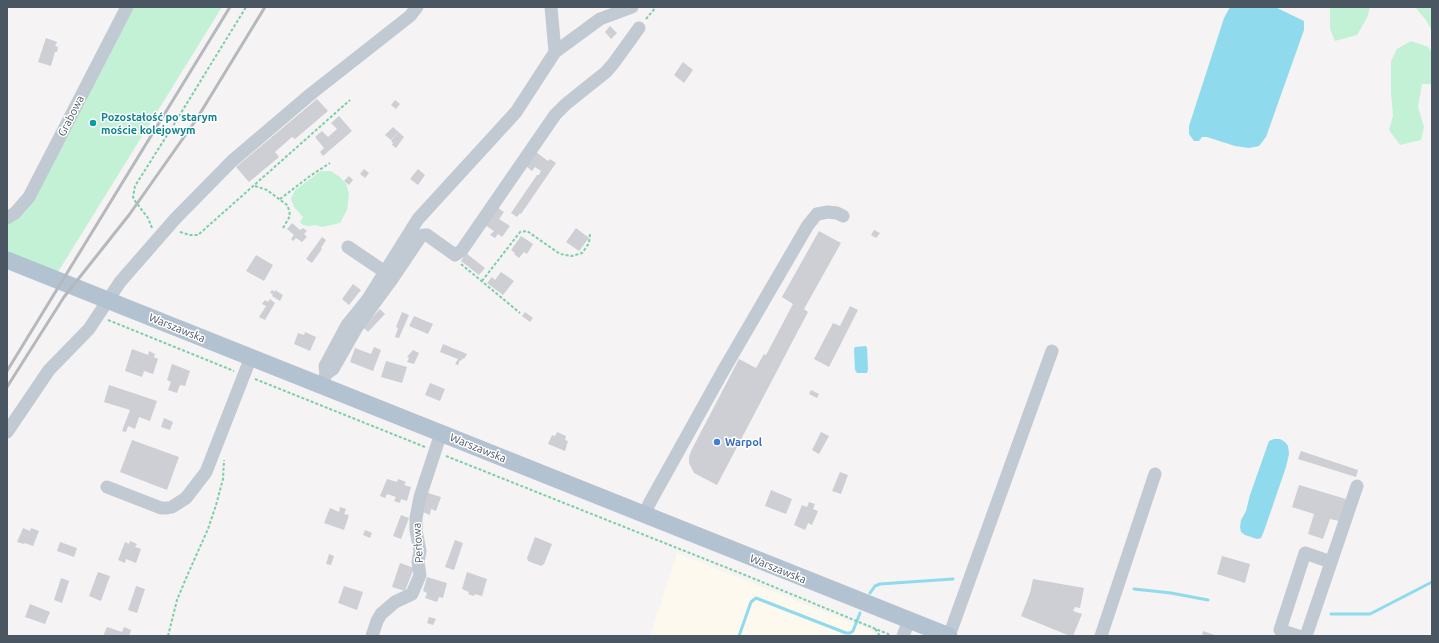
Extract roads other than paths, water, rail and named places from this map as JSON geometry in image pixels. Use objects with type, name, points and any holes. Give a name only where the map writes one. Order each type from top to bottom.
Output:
[{"type":"main road","name":"Warszawska","points":[[7,260],[251,357],[324,380],[441,433],[645,515],[906,628],[949,636]]},
{"type":"street","name":"Grabowa","points":[[7,218],[15,213],[29,197],[127,7]]},
{"type":"street","points":[[7,432],[49,370],[89,329],[120,282],[175,218],[232,161],[312,92],[410,16],[417,7]]},
{"type":"street","points":[[551,7],[555,52]]},
{"type":"street","points":[[324,380],[325,366],[346,325],[368,300],[418,219],[516,112],[555,52],[600,19],[632,7]]},
{"type":"street","points":[[324,380],[333,369],[357,327],[421,236],[427,236],[455,256],[467,244],[555,115],[566,104],[606,72],[640,28]]},
{"type":"street","points":[[645,515],[649,504],[723,371],[808,225],[817,214],[828,212],[837,213],[843,216]]},
{"type":"street","points":[[348,247],[385,272]]},
{"type":"street","points":[[949,636],[1052,351]]},
{"type":"street","points":[[107,487],[161,508],[172,507],[186,498],[206,472],[251,357]]},
{"type":"street","name":"Perłowa","points":[[372,636],[381,614],[395,602],[412,594],[418,580],[420,570],[418,562],[420,551],[416,530],[416,518],[420,497],[441,433]]},
{"type":"street","points":[[1101,636],[1155,474]]},
{"type":"street","points":[[1306,636],[1357,486]]},
{"type":"street","points":[[1298,636],[1280,630],[1305,553],[1331,562]]},
{"type":"water","points":[[1230,7],[1275,7],[1304,21],[1304,30],[1266,137],[1259,146],[1249,148],[1235,146],[1207,137],[1202,137],[1199,141],[1194,141],[1189,134],[1189,126],[1224,18]]},
{"type":"water","points":[[866,346],[867,373],[857,373],[855,370],[854,349],[855,347]]},
{"type":"water","points":[[1280,439],[1285,442],[1288,446],[1289,454],[1264,531],[1261,538],[1257,539],[1241,532],[1241,520],[1246,511],[1269,441]]},
{"type":"waterway","points":[[870,593],[875,586],[880,584],[953,579]]},
{"type":"waterway","points":[[1331,614],[1370,614],[1432,582]]},
{"type":"waterway","points":[[1134,589],[1171,593],[1208,600]]},
{"type":"waterway","points":[[739,636],[751,602],[756,598],[846,633],[853,631],[860,613]]},
{"type":"railway","points":[[7,371],[230,7]]},
{"type":"railway","points":[[7,387],[64,297],[129,215],[196,120],[265,7]]},
{"type":"place","name":"Pozostałość po starym moście kolejowym","points":[[93,123]]},
{"type":"place","name":"Warpol","points":[[717,442]]}]
